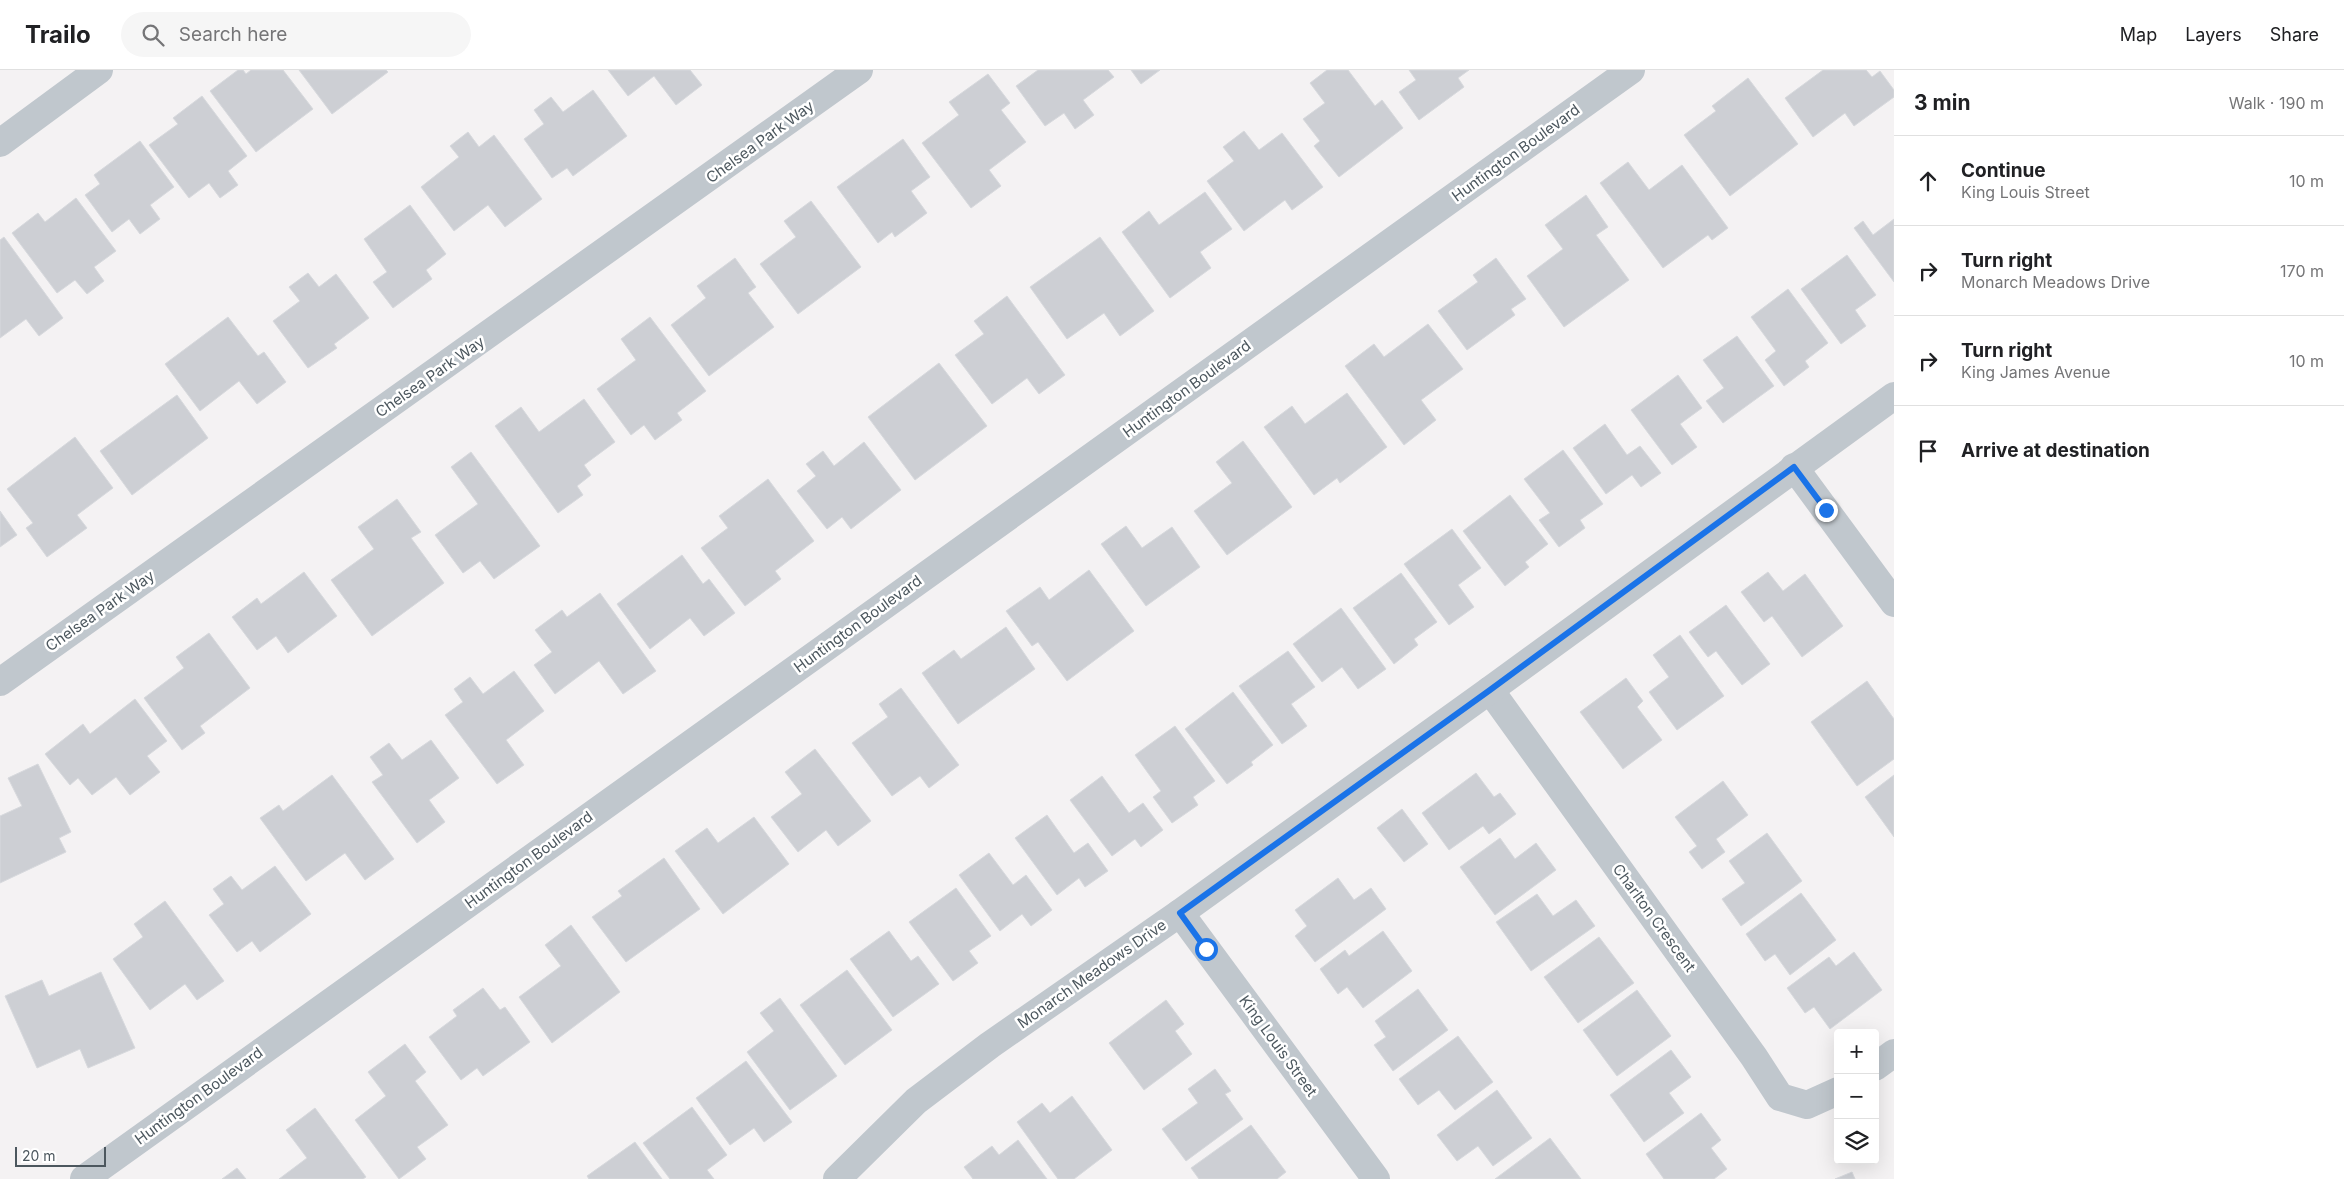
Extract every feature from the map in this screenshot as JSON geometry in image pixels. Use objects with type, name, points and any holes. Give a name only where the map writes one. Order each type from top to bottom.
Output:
[{"type":"street","points":[[0,143],[99,70]]},
{"type":"street","name":"Chelsea Park Way","points":[[0,682],[860,70]]},
{"type":"street","name":"Huntington Boulevard","points":[[84,1179],[1632,70]]},
{"type":"street","name":"Monarch Meadows Drive","points":[[837,1179],[916,1101],[990,1045],[1180,913],[1894,396]]},
{"type":"street","points":[[1794,467],[1894,603]]},
{"type":"street","name":"Charlton Crescent","points":[[1490,690],[1754,1057],[1780,1097],[1807,1105],[1834,1093]]},
{"type":"street","name":"King Louis Street","points":[[1180,913],[1376,1179]]},
{"type":"street","points":[[1879,1064],[1894,1053]]},
{"type":"building","points":[[238,70],[243,70],[246,74],[251,70],[283,70],[313,109],[256,152],[210,91]]},
{"type":"building","points":[[299,70],[386,70],[388,72],[332,114]]},
{"type":"building","points":[[608,70],[690,70],[702,85],[676,105],[654,76],[628,96]]},
{"type":"building","points":[[1038,70],[1108,70],[1114,77],[1083,100],[1094,115],[1075,129],[1064,113],[1045,126],[1016,86]]},
{"type":"building","points":[[1131,70],[1160,70],[1141,84]]},
{"type":"building","points":[[1327,70],[1348,70],[1375,106],[1382,100],[1403,128],[1339,177],[1314,146],[1320,141],[1303,119],[1325,103],[1310,83]]},
{"type":"building","points":[[1409,70],[1469,70],[1458,78],[1464,87],[1419,120],[1399,92],[1416,80]]},
{"type":"building","points":[[1823,70],[1866,70],[1872,77],[1880,71],[1894,90],[1894,97],[1854,126],[1845,113],[1813,137],[1785,98]]},
{"type":"building","points":[[988,74],[1010,103],[1001,110],[1026,142],[989,170],[1001,186],[971,208],[922,143],[959,115],[949,102]]},
{"type":"building","points":[[1748,78],[1798,144],[1730,196],[1684,135],[1716,111],[1712,106]]},
{"type":"building","points":[[593,90],[627,136],[573,176],[567,168],[552,178],[524,139],[544,124],[534,110],[551,97],[563,112]]},
{"type":"building","points":[[202,96],[247,156],[228,171],[238,185],[220,198],[209,183],[189,198],[149,145],[178,124],[173,118]]},
{"type":"building","points":[[1244,131],[1259,150],[1282,133],[1323,187],[1292,210],[1285,200],[1244,231],[1207,181],[1234,161],[1223,147]]},
{"type":"building","points":[[468,132],[479,147],[494,135],[542,199],[505,227],[488,205],[454,231],[421,187],[459,157],[450,146]]},
{"type":"building","points":[[903,139],[930,177],[911,191],[927,213],[895,237],[892,232],[878,243],[837,187]]},
{"type":"building","points":[[140,141],[174,187],[150,205],[160,219],[140,234],[129,219],[112,232],[85,195],[100,184],[94,175]]},
{"type":"building","points":[[1628,162],[1649,190],[1682,165],[1728,228],[1712,240],[1708,235],[1663,268],[1600,183]]},
{"type":"building","points":[[1205,192],[1232,229],[1200,252],[1211,268],[1170,298],[1122,232],[1149,211],[1159,225]]},
{"type":"building","points":[[1586,195],[1608,227],[1596,235],[1629,280],[1564,327],[1527,276],[1563,249],[1545,225]]},
{"type":"building","points":[[76,198],[116,251],[94,267],[104,281],[87,294],[75,280],[57,293],[12,233],[38,213],[45,222]]},
{"type":"building","points":[[811,201],[861,267],[798,314],[760,264],[796,237],[784,221]]},
{"type":"building","points":[[410,205],[446,254],[426,270],[432,279],[393,308],[373,282],[387,272],[364,239]]},
{"type":"building","points":[[1894,219],[1894,282],[1854,228],[1863,221],[1873,235]]},
{"type":"building","points":[[4,237],[63,318],[39,336],[26,319],[0,338],[0,240]]},
{"type":"building","points":[[1100,237],[1154,311],[1120,336],[1104,313],[1067,339],[1030,287]]},
{"type":"building","points":[[1847,255],[1876,295],[1855,310],[1866,326],[1841,344],[1801,289]]},
{"type":"building","points":[[735,258],[756,287],[748,293],[774,327],[709,376],[671,325],[706,298],[697,286]]},
{"type":"building","points":[[1496,258],[1526,299],[1511,309],[1515,315],[1467,350],[1438,311],[1478,282],[1473,275]]},
{"type":"building","points":[[308,273],[319,287],[336,274],[369,318],[334,344],[337,348],[308,368],[273,321],[300,301],[289,287]]},
{"type":"building","points":[[1788,289],[1828,343],[1805,361],[1809,367],[1784,386],[1765,360],[1776,351],[1751,317]]},
{"type":"building","points":[[1007,296],[1065,375],[1039,394],[1027,378],[992,404],[955,355],[984,334],[974,321]]},
{"type":"building","points":[[228,317],[258,356],[264,352],[286,382],[257,404],[239,381],[200,411],[165,364]]},
{"type":"building","points":[[650,317],[706,391],[677,413],[682,420],[655,440],[644,425],[631,435],[597,389],[636,360],[621,339]]},
{"type":"building","points":[[1428,324],[1463,369],[1421,400],[1436,420],[1404,445],[1345,366],[1374,344],[1384,357]]},
{"type":"building","points":[[1737,336],[1774,386],[1723,423],[1706,401],[1724,388],[1703,360]]},
{"type":"building","points":[[939,363],[987,426],[915,480],[868,417]]},
{"type":"building","points":[[1678,375],[1702,408],[1680,424],[1697,447],[1672,465],[1631,410]]},
{"type":"building","points":[[1347,393],[1387,447],[1340,483],[1337,478],[1314,495],[1264,427],[1292,406],[1305,424]]},
{"type":"building","points":[[177,395],[208,438],[132,495],[100,451]]},
{"type":"building","points":[[584,399],[615,442],[584,465],[591,475],[577,486],[583,495],[558,513],[495,426],[521,407],[539,432]]},
{"type":"building","points":[[1605,424],[1627,455],[1640,446],[1661,473],[1641,487],[1632,475],[1606,494],[1573,448]]},
{"type":"building","points":[[75,437],[113,488],[77,515],[87,528],[47,557],[26,528],[33,523],[7,489]]},
{"type":"building","points":[[1243,441],[1292,507],[1227,555],[1194,511],[1232,483],[1216,462]]},
{"type":"building","points":[[864,442],[901,490],[851,529],[842,517],[827,529],[797,491],[816,476],[806,464],[823,451],[834,466]]},
{"type":"building","points":[[1563,450],[1603,504],[1580,520],[1585,528],[1559,547],[1539,520],[1550,513],[1524,479]]},
{"type":"building","points":[[471,452],[540,546],[494,579],[480,561],[463,573],[435,535],[478,504],[451,467]]},
{"type":"building","points":[[768,479],[814,541],[775,571],[781,579],[745,606],[701,548],[728,528],[719,516]]},
{"type":"building","points":[[1510,495],[1548,544],[1525,562],[1529,567],[1505,586],[1463,531]]},
{"type":"building","points":[[397,499],[421,532],[411,538],[444,583],[372,636],[331,580],[374,549],[358,527]]},
{"type":"building","points":[[0,511],[17,535],[0,547]]},
{"type":"building","points":[[1126,526],[1142,548],[1172,527],[1200,567],[1146,606],[1101,544]]},
{"type":"building","points":[[1452,529],[1481,568],[1458,585],[1474,607],[1449,625],[1404,564]]},
{"type":"building","points":[[682,555],[703,584],[709,579],[735,613],[704,636],[690,618],[650,649],[617,604]]},
{"type":"building","points":[[1089,570],[1134,631],[1067,681],[1038,642],[1032,646],[1006,611],[1040,587],[1049,600]]},
{"type":"building","points":[[304,572],[337,616],[288,653],[276,636],[257,650],[232,617],[257,598],[261,604]]},
{"type":"building","points":[[1768,572],[1783,591],[1805,574],[1843,626],[1802,657],[1772,616],[1764,622],[1741,592]]},
{"type":"building","points":[[1401,573],[1437,622],[1414,639],[1418,645],[1394,664],[1353,608]]},
{"type":"building","points":[[600,593],[656,671],[623,694],[599,661],[555,694],[534,665],[552,652],[535,630],[562,610],[567,617]]},
{"type":"building","points":[[1726,605],[1770,664],[1742,685],[1716,651],[1708,657],[1689,632]]},
{"type":"building","points":[[1341,608],[1386,669],[1358,689],[1342,667],[1322,682],[1293,644]]},
{"type":"building","points":[[1006,627],[1035,669],[958,724],[922,673],[954,650],[961,659]]},
{"type":"building","points":[[209,633],[250,688],[200,726],[205,733],[182,750],[144,698],[184,668],[176,657]]},
{"type":"building","points":[[1680,635],[1724,696],[1677,730],[1649,692],[1669,677],[1653,655]]},
{"type":"building","points":[[1288,651],[1315,687],[1291,704],[1307,726],[1282,744],[1239,686]]},
{"type":"building","points":[[514,671],[544,711],[506,740],[524,765],[497,784],[445,715],[463,702],[454,689],[470,677],[483,694]]},
{"type":"building","points":[[1626,678],[1643,701],[1637,707],[1662,740],[1623,769],[1580,712]]},
{"type":"building","points":[[1867,681],[1894,719],[1894,759],[1857,786],[1811,722]]},
{"type":"building","points":[[901,688],[959,765],[929,788],[920,776],[892,796],[852,743],[888,717],[879,704]]},
{"type":"building","points":[[1233,692],[1273,745],[1251,762],[1253,765],[1227,784],[1185,729]]},
{"type":"building","points":[[135,699],[167,741],[147,756],[160,772],[130,795],[116,777],[92,795],[78,778],[70,785],[45,754],[83,724],[90,734]]},
{"type":"building","points":[[1175,726],[1215,781],[1193,797],[1198,805],[1172,823],[1153,797],[1161,791],[1135,755]]},
{"type":"building","points":[[431,740],[459,778],[429,800],[445,822],[417,843],[372,782],[383,775],[370,757],[389,743],[402,760]]},
{"type":"building","points":[[815,749],[871,821],[838,846],[826,830],[798,852],[771,817],[802,794],[785,772]]},
{"type":"building","points":[[38,764],[71,832],[59,838],[66,852],[0,883],[0,816],[22,806],[8,778]]},
{"type":"building","points":[[1476,773],[1494,797],[1500,793],[1516,814],[1489,834],[1483,826],[1449,850],[1422,813]]},
{"type":"building","points":[[332,775],[394,859],[365,880],[345,853],[306,881],[260,818],[279,805],[283,811]]},
{"type":"building","points":[[1894,775],[1894,837],[1865,797]]},
{"type":"building","points":[[1102,776],[1129,813],[1143,803],[1163,830],[1141,847],[1135,839],[1112,856],[1070,800]]},
{"type":"building","points":[[1723,781],[1748,815],[1716,839],[1725,852],[1702,869],[1689,852],[1697,846],[1675,817]]},
{"type":"building","points":[[1402,809],[1428,844],[1404,862],[1377,828]]},
{"type":"building","points":[[1047,815],[1074,853],[1088,843],[1108,871],[1085,887],[1079,878],[1057,895],[1015,838]]},
{"type":"building","points":[[754,817],[789,864],[723,914],[675,851],[707,828],[718,843]]},
{"type":"building","points":[[1767,833],[1802,881],[1741,926],[1722,899],[1745,883],[1729,861]]},
{"type":"building","points":[[1500,838],[1515,859],[1536,843],[1556,870],[1495,915],[1460,867]]},
{"type":"building","points":[[989,853],[1013,885],[1026,875],[1052,910],[1031,926],[1022,914],[1000,931],[959,875]]},
{"type":"building","points":[[664,858],[700,909],[626,962],[592,917],[622,896],[618,891]]},
{"type":"building","points":[[275,866],[311,914],[260,952],[252,941],[237,952],[209,915],[224,904],[213,889],[231,876],[242,890]]},
{"type":"building","points":[[1338,878],[1354,900],[1371,888],[1386,909],[1315,962],[1295,936],[1307,926],[1295,910]]},
{"type":"building","points":[[956,888],[991,936],[969,951],[978,963],[953,981],[909,922]]},
{"type":"building","points":[[1801,893],[1836,940],[1790,975],[1775,954],[1765,961],[1746,934]]},
{"type":"building","points":[[1537,894],[1553,916],[1576,900],[1595,926],[1531,971],[1496,922]]},
{"type":"building","points":[[165,901],[224,981],[197,1000],[185,984],[150,1010],[113,959],[143,937],[134,924]]},
{"type":"building","points":[[571,925],[620,992],[552,1043],[519,997],[561,966],[545,945]]},
{"type":"building","points":[[889,931],[911,961],[918,956],[939,984],[893,1017],[850,959]]},
{"type":"building","points":[[1383,931],[1412,971],[1363,1008],[1347,987],[1338,994],[1320,969],[1345,950],[1349,956]]},
{"type":"building","points":[[1599,937],[1634,983],[1578,1023],[1544,977]]},
{"type":"building","points":[[1854,952],[1882,990],[1830,1029],[1814,1007],[1805,1013],[1787,988],[1829,957],[1836,966]]},
{"type":"building","points":[[847,970],[892,1030],[845,1065],[800,1005]]},
{"type":"building","points":[[101,972],[135,1048],[88,1068],[80,1049],[37,1068],[5,996],[42,980],[49,996]]},
{"type":"building","points":[[483,988],[500,1010],[505,1007],[530,1042],[483,1076],[477,1068],[461,1080],[429,1037],[457,1016],[453,1010]]},
{"type":"building","points":[[1418,989],[1448,1030],[1393,1071],[1374,1045],[1386,1037],[1375,1021]]},
{"type":"building","points":[[1637,990],[1671,1036],[1617,1076],[1583,1030]]},
{"type":"building","points":[[780,998],[837,1076],[790,1110],[747,1052],[774,1031],[760,1013]]},
{"type":"building","points":[[1166,1000],[1184,1024],[1175,1031],[1192,1054],[1144,1090],[1109,1043]]},
{"type":"building","points":[[1458,1036],[1493,1082],[1455,1110],[1439,1090],[1418,1105],[1399,1079]]},
{"type":"building","points":[[405,1044],[426,1072],[415,1081],[448,1125],[417,1147],[426,1159],[399,1179],[355,1120],[386,1096],[368,1072]]},
{"type":"building","points":[[1671,1050],[1691,1077],[1669,1093],[1684,1113],[1644,1142],[1610,1095]]},
{"type":"building","points":[[746,1061],[792,1122],[764,1142],[754,1128],[730,1145],[696,1098]]},
{"type":"building","points":[[1215,1069],[1231,1091],[1225,1094],[1243,1119],[1186,1161],[1162,1129],[1198,1103],[1188,1089]]},
{"type":"building","points":[[1497,1090],[1532,1138],[1493,1166],[1478,1146],[1457,1161],[1437,1135]]},
{"type":"building","points":[[1072,1096],[1112,1150],[1074,1179],[1058,1179],[1017,1122],[1042,1103],[1050,1113]]},
{"type":"building","points":[[692,1107],[727,1155],[707,1170],[714,1179],[670,1179],[643,1143]]},
{"type":"building","points":[[315,1108],[366,1177],[363,1179],[279,1179],[307,1158],[286,1130]]},
{"type":"building","points":[[1701,1113],[1721,1140],[1711,1148],[1727,1169],[1714,1179],[1664,1179],[1646,1154]]},
{"type":"building","points":[[1251,1125],[1286,1172],[1277,1179],[1199,1179],[1191,1168]]},
{"type":"building","points":[[1550,1138],[1581,1179],[1495,1179]]},
{"type":"building","points":[[1018,1140],[1047,1179],[973,1179],[964,1167],[992,1146],[999,1155]]},
{"type":"building","points":[[635,1142],[662,1179],[589,1179],[587,1176]]},
{"type":"building","points":[[237,1168],[246,1179],[222,1179]]},
{"type":"building","points":[[1852,1172],[1855,1179],[1835,1179]]},
{"type":"route","points":[[1206,949],[1180,913],[1490,690],[1794,467],[1826,510]]}]
